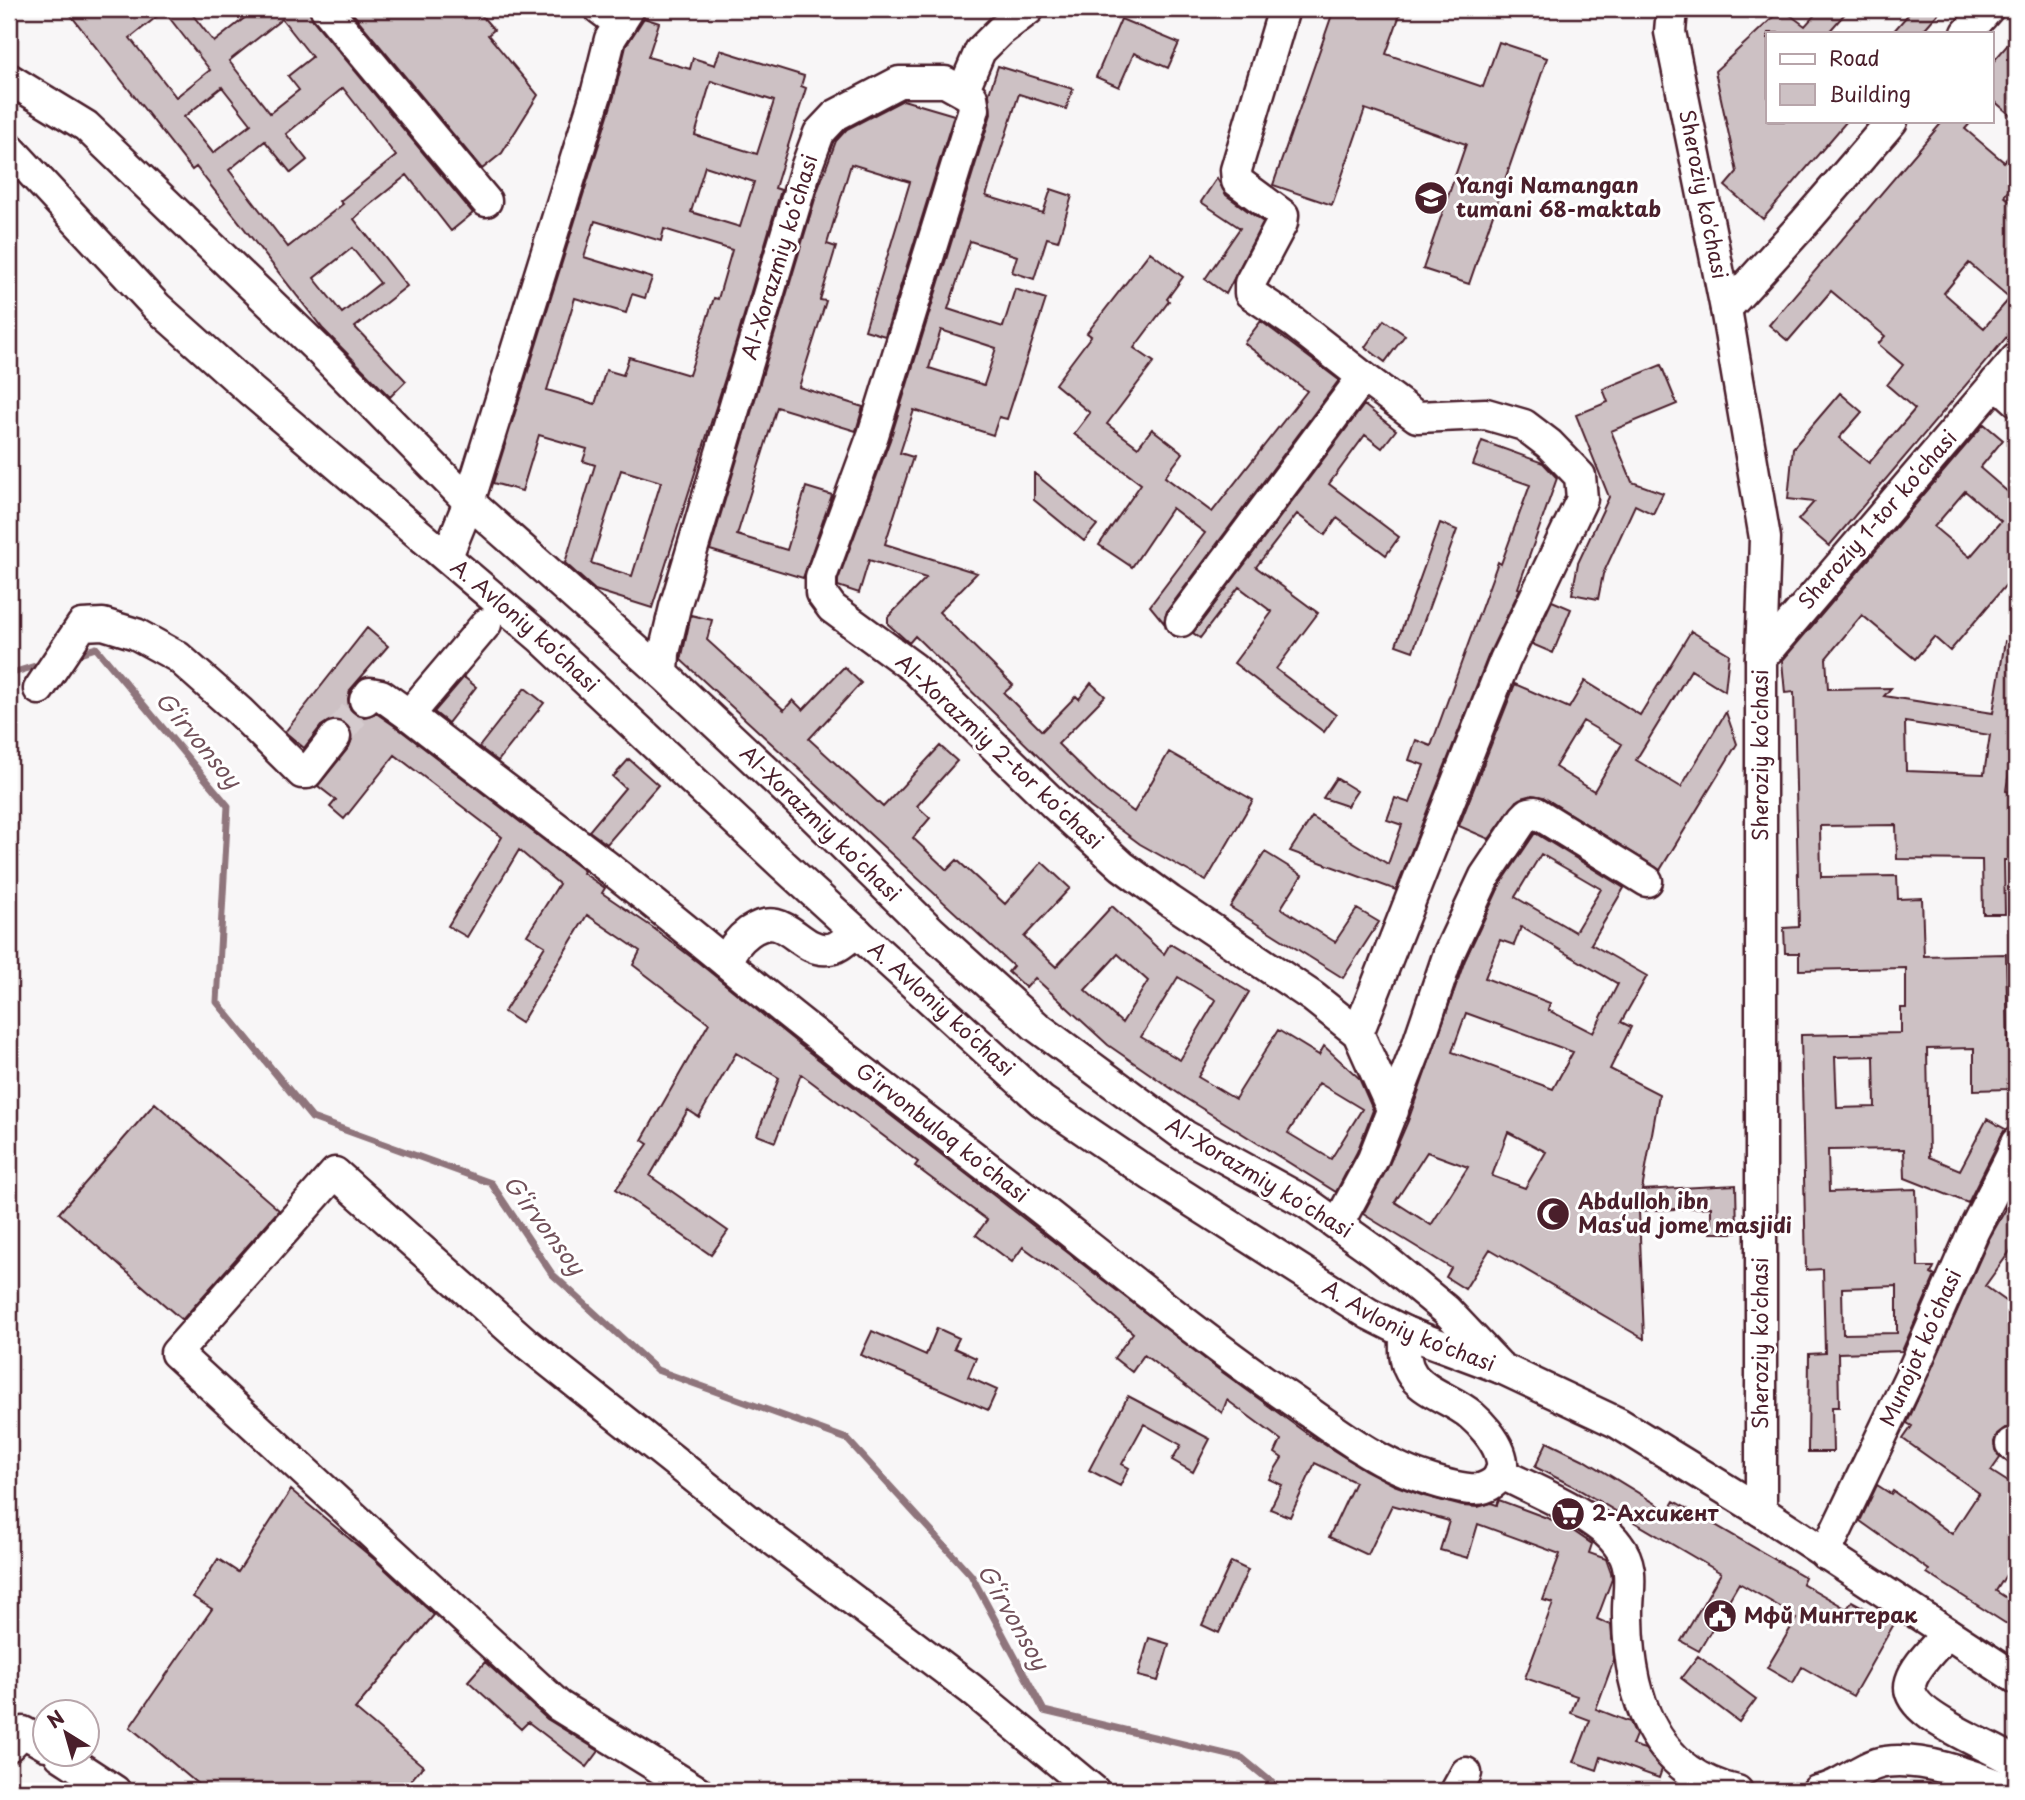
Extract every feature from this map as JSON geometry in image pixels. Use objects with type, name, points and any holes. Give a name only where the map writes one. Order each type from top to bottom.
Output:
[{"type":"street","points":[[326,9],[485,201]]},
{"type":"street","points":[[963,91],[980,51],[1000,31],[1029,9]]},
{"type":"street","points":[[1284,9],[1236,170],[1237,181],[1283,215],[1282,223],[1250,283],[1250,293],[1293,322],[1417,417],[1486,414],[1524,425],[1549,444],[1580,476],[1583,499],[1505,660],[1358,1033]]},
{"type":"street","points":[[1967,32],[1987,9]]},
{"type":"street","points":[[447,556],[469,502],[597,91],[616,14]]},
{"type":"street","name":"Sheroziy ko'chasi","points":[[1676,17],[1765,538],[1761,658],[1761,1511]]},
{"type":"street","points":[[9,79],[86,126],[303,334],[469,502],[663,674]]},
{"type":"street","name":"Al-Xorazmiy koʻchasi","points":[[963,91],[945,82],[899,82],[836,115],[819,133],[806,168],[675,607],[664,653],[663,674],[932,932],[1036,1026],[1185,1136],[1307,1203],[1338,1224],[1426,1291],[1464,1326],[1501,1368]]},
{"type":"street","name":"Al-Xorazmiy 2-tor koʻchasi","points":[[963,91],[972,97],[974,109],[873,435],[821,577],[821,593],[832,608],[914,668],[1122,866],[1313,997],[1358,1033],[1393,1111]]},
{"type":"street","points":[[1726,309],[1891,122]]},
{"type":"street","name":"A. Avloniy ko‘chasi","points":[[9,148],[157,307],[251,391],[541,638],[1042,1101],[1240,1233],[1369,1314],[1405,1332],[1501,1368],[1618,1423],[1761,1511],[2016,1678]]},
{"type":"street","name":"Sheroziy 1-tor koʻchasi","points":[[1761,658],[2006,391],[2016,359]]},
{"type":"street","points":[[1181,621],[1363,377]]},
{"type":"street","points":[[39,689],[82,625],[103,624],[136,634],[178,657],[239,711],[302,773],[307,773],[335,737]]},
{"type":"street","points":[[409,715],[486,624]]},
{"type":"street","name":"Gʻirvonbuloq koʻchasi","points":[[365,700],[370,693],[381,695],[409,715],[618,875],[1180,1320],[1324,1422],[1400,1469],[1448,1484],[1473,1490],[1481,1489],[1494,1481],[1500,1473]]},
{"type":"street","points":[[1338,1224],[1373,1159],[1393,1111],[1449,953],[1485,876],[1529,813],[1535,812],[1647,881]]},
{"type":"street","points":[[726,962],[737,943],[760,924],[772,923],[786,928],[821,949],[832,949],[857,932]]},
{"type":"street","name":"Munojot koʻchasi","points":[[1825,1554],[1914,1368],[1973,1232],[2016,1143]]},
{"type":"street","points":[[697,1791],[559,1706],[176,1353],[335,1173],[526,1343],[766,1535],[971,1689],[1094,1791]]},
{"type":"street","points":[[1405,1332],[1405,1362],[1411,1373],[1419,1382],[1471,1415],[1499,1450],[1503,1462],[1500,1473],[1599,1526],[1618,1544],[1629,1564],[1631,1580],[1628,1614],[1630,1659],[1637,1698],[1651,1730],[1680,1765],[1721,1788],[1737,1791]]},
{"type":"street","points":[[1947,1633],[1912,1677],[1912,1699],[1926,1712],[2009,1756],[2016,1763]]},
{"type":"street","points":[[9,1746],[23,1732],[32,1737]]},
{"type":"street","points":[[1817,1791],[1842,1782],[1876,1764],[1912,1761],[1981,1778],[2011,1791]]},
{"type":"street","points":[[82,1769],[116,1791]]},
{"type":"building","points":[[66,9],[188,9],[214,42],[256,9],[309,9],[313,20],[473,213],[451,231],[407,175],[354,219],[407,286],[355,327],[406,381],[390,397],[323,329],[196,167],[192,170]],"holes":[[[164,11],[210,70],[176,97],[130,38]],[[282,19],[312,57],[288,76],[299,90],[270,113],[229,61]],[[222,87],[251,124],[213,153],[184,117]],[[343,88],[396,156],[340,201],[343,204],[288,247],[229,170],[265,141],[291,173],[307,160],[286,134]],[[352,248],[380,283],[342,313],[314,278]]]},
{"type":"building","points":[[349,9],[476,9],[494,30],[488,35],[538,95],[502,153],[482,169]]},
{"type":"building","points":[[1334,9],[1402,9],[1386,54],[1483,87],[1499,42],[1547,58],[1469,284],[1423,269],[1466,144],[1365,109],[1332,205],[1273,185]]},
{"type":"building","points":[[1782,9],[1805,26],[1820,9],[1849,9],[1829,32],[1766,32],[1766,122],[1846,122],[1763,219],[1725,186],[1737,172],[1715,71]]},
{"type":"building","points":[[1913,9],[1942,9],[1922,32],[1893,32]]},
{"type":"building","points":[[644,18],[659,23],[648,57],[690,69],[693,58],[715,65],[720,50],[804,76],[801,86],[806,88],[775,188],[781,190],[729,366],[652,608],[595,590],[565,563],[595,465],[583,461],[587,449],[539,435],[522,491],[493,483],[614,96],[626,46]],"holes":[[[711,81],[774,101],[757,154],[695,135]],[[705,166],[754,182],[740,227],[691,212]],[[595,221],[661,241],[664,229],[732,250],[718,299],[714,298],[689,375],[629,357],[623,375],[606,370],[595,404],[547,390],[575,298],[626,313],[632,294],[645,298],[652,278],[584,257]],[[621,470],[661,482],[632,576],[591,563]]]},
{"type":"building","points":[[1121,19],[1179,43],[1168,68],[1134,53],[1119,87],[1096,77]]},
{"type":"building","points":[[2016,35],[2016,120],[1994,101],[1994,61]]},
{"type":"building","points":[[998,66],[1073,89],[1066,109],[1019,94],[986,196],[1043,213],[1051,189],[1072,196],[1058,241],[1047,238],[1034,279],[1012,272],[1017,256],[970,241],[948,309],[1003,327],[1015,289],[1046,299],[1007,419],[999,417],[993,435],[914,410],[900,453],[913,457],[885,544],[977,573],[939,612],[1013,685],[1004,693],[1042,731],[1076,696],[1079,699],[1091,683],[1105,696],[1058,744],[1106,791],[1134,812],[1169,752],[1253,800],[1206,881],[1140,844],[1090,807],[915,636],[909,643],[888,624],[888,617],[926,578],[869,560],[859,593],[838,586],[890,440],[991,114],[989,94]],"holes":[[[941,330],[996,348],[984,385],[929,368]]]},
{"type":"building","points":[[903,100],[954,115],[885,336],[865,330],[910,182],[851,164],[827,244],[836,247],[820,300],[826,301],[799,387],[863,407],[856,431],[777,407],[737,535],[787,550],[806,487],[832,495],[803,578],[710,550],[818,189],[836,141],[847,129]]},
{"type":"building","points":[[1942,122],[1971,122],[1965,129],[2004,162],[2016,148],[2016,182],[2004,196],[2016,206],[2016,326],[1829,546],[1798,520],[1814,502],[1788,499],[1793,448],[1840,393],[1862,412],[1839,438],[1869,463],[1915,409],[1887,385],[1903,365],[1878,344],[1885,336],[1831,291],[1788,341],[1769,325]],"holes":[[[1969,263],[2010,298],[1984,328],[1944,293]]]},
{"type":"building","points":[[1217,178],[1226,195],[1263,222],[1226,294],[1205,279],[1240,228],[1201,202]]},
{"type":"building","points":[[1150,252],[1183,277],[1167,299],[1169,301],[1134,348],[1154,362],[1107,424],[1138,447],[1152,429],[1183,453],[1165,477],[1212,512],[1307,391],[1244,343],[1261,321],[1339,380],[1167,611],[1164,623],[1150,606],[1205,533],[1172,508],[1132,567],[1099,545],[1141,484],[1074,434],[1090,413],[1055,384],[1091,336],[1087,333]]},
{"type":"building","points":[[1384,320],[1405,335],[1385,362],[1365,347]]},
{"type":"building","points":[[1661,365],[1677,404],[1611,431],[1632,482],[1663,493],[1653,514],[1635,505],[1603,574],[1598,599],[1572,594],[1578,563],[1609,497],[1576,415],[1608,402],[1603,389]]},
{"type":"building","points":[[1364,405],[1396,430],[1382,448],[1365,435],[1329,484],[1399,537],[1386,555],[1337,518],[1325,535],[1297,514],[1256,567],[1318,613],[1276,669],[1336,715],[1324,732],[1234,663],[1272,612],[1239,587],[1200,638],[1193,633]]},
{"type":"building","points":[[1984,424],[2003,440],[1980,468],[2016,499],[2016,573],[1950,651],[1934,637],[1915,659],[1862,615],[1826,658],[1828,689],[1891,688],[1884,696],[1993,713],[2005,641],[2016,642],[2016,725],[2006,791],[2010,792],[2012,860],[2004,860],[2005,914],[1983,914],[1982,860],[1897,859],[1896,825],[1820,826],[1821,877],[1897,876],[1898,899],[1922,898],[1924,956],[2006,954],[2009,1089],[1974,1090],[1974,1048],[1927,1049],[1929,1157],[1960,1170],[1987,1119],[2005,1129],[1968,1203],[1905,1178],[1904,1149],[1828,1150],[1829,1192],[1916,1189],[1918,1267],[1934,1267],[1931,1274],[1935,1276],[1902,1351],[1838,1353],[1839,1407],[1832,1407],[1833,1452],[1808,1452],[1809,1354],[1825,1353],[1823,1269],[1806,1270],[1801,1035],[1901,1033],[1901,1008],[1906,1008],[1906,968],[1799,970],[1799,953],[1785,953],[1784,928],[1799,927],[1794,692],[1785,693],[1782,661]],"holes":[[[1965,491],[2001,521],[1970,557],[1934,527]],[[1905,722],[1990,735],[1984,774],[1906,771]],[[1874,1056],[1875,1107],[1837,1108],[1835,1057]],[[1897,1286],[1897,1333],[1843,1334],[1842,1288]]]},
{"type":"building","points":[[1482,441],[1543,463],[1557,478],[1518,588],[1520,589],[1489,654],[1396,890],[1290,851],[1312,817],[1388,864],[1402,825],[1387,820],[1395,798],[1410,803],[1424,765],[1409,760],[1416,740],[1431,746],[1498,562],[1501,564],[1530,485],[1473,465]]},
{"type":"building","points":[[1034,473],[1097,525],[1084,541],[1034,500]]},
{"type":"building","points":[[1440,523],[1457,530],[1413,651],[1396,645]]},
{"type":"building","points":[[1552,601],[1571,609],[1553,653],[1532,644]]},
{"type":"building","points":[[691,615],[712,620],[707,640],[784,710],[793,700],[803,710],[844,667],[861,683],[809,739],[883,807],[940,746],[957,761],[917,806],[930,818],[913,838],[947,870],[957,860],[1005,904],[1042,862],[1070,888],[1024,937],[1056,967],[1112,906],[1164,954],[1170,944],[1249,992],[1198,1077],[1235,1099],[1278,1030],[1319,1055],[1324,1046],[1359,1078],[1373,1110],[1357,1152],[1336,1192],[1185,1098],[1108,1045],[1035,978],[1026,988],[1008,972],[1013,966],[681,660]],"holes":[[[1118,954],[1148,981],[1122,1023],[1085,990]],[[1178,977],[1216,1000],[1180,1060],[1141,1037]],[[1319,1083],[1362,1109],[1331,1159],[1288,1133]]]},
{"type":"building","points":[[367,628],[388,646],[350,690],[349,707],[354,714],[364,717],[376,713],[399,729],[584,871],[583,873],[605,888],[602,893],[699,963],[800,1045],[1218,1369],[1306,1433],[1394,1485],[1462,1506],[1478,1507],[1491,1503],[1497,1505],[1499,1500],[1563,1524],[1592,1544],[1589,1553],[1606,1559],[1611,1573],[1612,1579],[1597,1619],[1611,1625],[1614,1660],[1596,1709],[1630,1722],[1636,1735],[1632,1745],[1645,1749],[1662,1769],[1659,1778],[1601,1757],[1597,1770],[1574,1762],[1590,1720],[1571,1713],[1577,1696],[1525,1678],[1553,1603],[1543,1600],[1560,1554],[1478,1524],[1468,1558],[1440,1550],[1449,1521],[1392,1505],[1368,1555],[1329,1537],[1355,1482],[1315,1463],[1290,1517],[1270,1509],[1282,1485],[1269,1479],[1282,1458],[1275,1453],[1281,1440],[1227,1400],[1222,1413],[1144,1355],[1132,1372],[1114,1358],[1133,1333],[1078,1287],[1023,1247],[1012,1262],[976,1235],[987,1220],[915,1166],[918,1162],[801,1074],[775,1142],[757,1135],[779,1078],[736,1053],[699,1117],[688,1110],[650,1176],[728,1231],[711,1255],[616,1189],[648,1144],[642,1140],[709,1023],[633,965],[640,951],[587,915],[521,1023],[504,1012],[545,946],[527,935],[559,884],[519,850],[467,937],[448,926],[502,837],[395,755],[344,819],[330,807],[336,800],[318,786],[349,747],[351,730],[338,720],[329,721],[321,726],[304,748],[285,732]]},
{"type":"building","points":[[1691,631],[1729,654],[1725,691],[1691,670],[1636,760],[1681,787],[1726,712],[1737,744],[1660,870],[1543,797],[1532,795],[1517,801],[1489,839],[1459,826],[1515,684],[1569,708],[1585,681],[1640,715]],"holes":[[[1583,721],[1622,744],[1594,791],[1555,767]]]},
{"type":"building","points":[[464,677],[476,687],[448,723],[434,712]]},
{"type":"building","points":[[525,688],[544,703],[498,761],[479,747]]},
{"type":"building","points":[[629,759],[658,785],[607,844],[589,831],[625,788],[613,777]]},
{"type":"building","points":[[1336,778],[1357,791],[1347,806],[1323,798]]},
{"type":"building","points":[[1535,833],[1624,888],[1591,944],[1647,976],[1621,1022],[1631,1027],[1610,1069],[1659,1094],[1642,1190],[1736,1185],[1737,1233],[1711,1233],[1711,1207],[1639,1211],[1644,1339],[1490,1249],[1465,1289],[1446,1277],[1451,1268],[1363,1214],[1408,1121],[1465,960],[1500,885]],"holes":[[[1541,854],[1601,889],[1575,932],[1515,897]],[[1521,927],[1618,984],[1593,1033],[1548,1010],[1550,1003],[1485,978],[1500,940],[1514,945]],[[1466,1013],[1573,1052],[1553,1089],[1452,1052]],[[1508,1132],[1546,1152],[1525,1188],[1492,1176]],[[1427,1152],[1468,1167],[1431,1225],[1395,1202]]]},
{"type":"building","points":[[1265,852],[1302,875],[1281,908],[1335,942],[1357,909],[1379,922],[1343,978],[1230,907]]},
{"type":"building","points":[[155,1103],[279,1210],[182,1320],[59,1213]]},
{"type":"building","points":[[2016,1191],[2016,1243],[1985,1286],[2016,1308],[2016,1428],[2005,1428],[1997,1434],[1995,1450],[2000,1458],[1991,1471],[2016,1487],[2016,1559],[1996,1591],[2016,1604],[2016,1630],[1927,1573],[1929,1570],[1860,1521],[1877,1485],[1891,1494],[1893,1491],[1952,1534],[1979,1493],[1903,1439],[1912,1426],[1907,1423],[1989,1239]]},
{"type":"building","points":[[937,1328],[959,1338],[954,1348],[976,1358],[968,1377],[997,1390],[988,1410],[861,1355],[872,1331],[926,1355]]},
{"type":"building","points":[[1128,1396],[1210,1439],[1193,1472],[1172,1460],[1181,1445],[1144,1424],[1122,1464],[1129,1468],[1120,1486],[1089,1470]]},
{"type":"building","points":[[1547,1442],[1586,1461],[1668,1511],[1674,1501],[1805,1577],[1802,1583],[1847,1609],[1852,1601],[1894,1624],[1853,1696],[1802,1667],[1793,1683],[1767,1668],[1796,1619],[1739,1583],[1699,1651],[1681,1641],[1721,1573],[1571,1485],[1535,1467]]},
{"type":"building","points":[[291,1490],[375,1560],[434,1615],[355,1709],[423,1766],[402,1791],[206,1791],[130,1727],[212,1609],[193,1597],[218,1559],[238,1572]]},
{"type":"building","points":[[1231,1562],[1248,1570],[1219,1633],[1202,1625]]},
{"type":"building","points":[[1149,1638],[1169,1644],[1158,1681],[1138,1676]]},
{"type":"building","points":[[1698,1656],[1756,1699],[1739,1722],[1681,1678]]},
{"type":"building","points":[[485,1662],[547,1719],[599,1751],[587,1767],[528,1722],[521,1729],[468,1681]]},
{"type":"waterway","name":"G‘irvonsoy","points":[[73,655],[96,648],[228,806],[217,1002],[312,1118],[491,1183],[552,1274],[657,1370],[847,1439],[971,1575],[1044,1711],[1242,1758],[1282,1791]]},
{"type":"waterway","name":"G‘irvonsoy","points":[[9,674],[45,663]]},
{"type":"tunnel","points":[[335,737],[365,700]]},
{"type":"place","name":"Yangi Namangan tumani 68-maktab","points":[[1431,198]]},
{"type":"place","name":"Abdulloh ibn Mas‘ud jome masjidi","points":[[1553,1214]]},
{"type":"place","name":"2-Ахсикент","points":[[1568,1514]]},
{"type":"place","name":"Мфй Мингтерак","points":[[1720,1616]]}]
